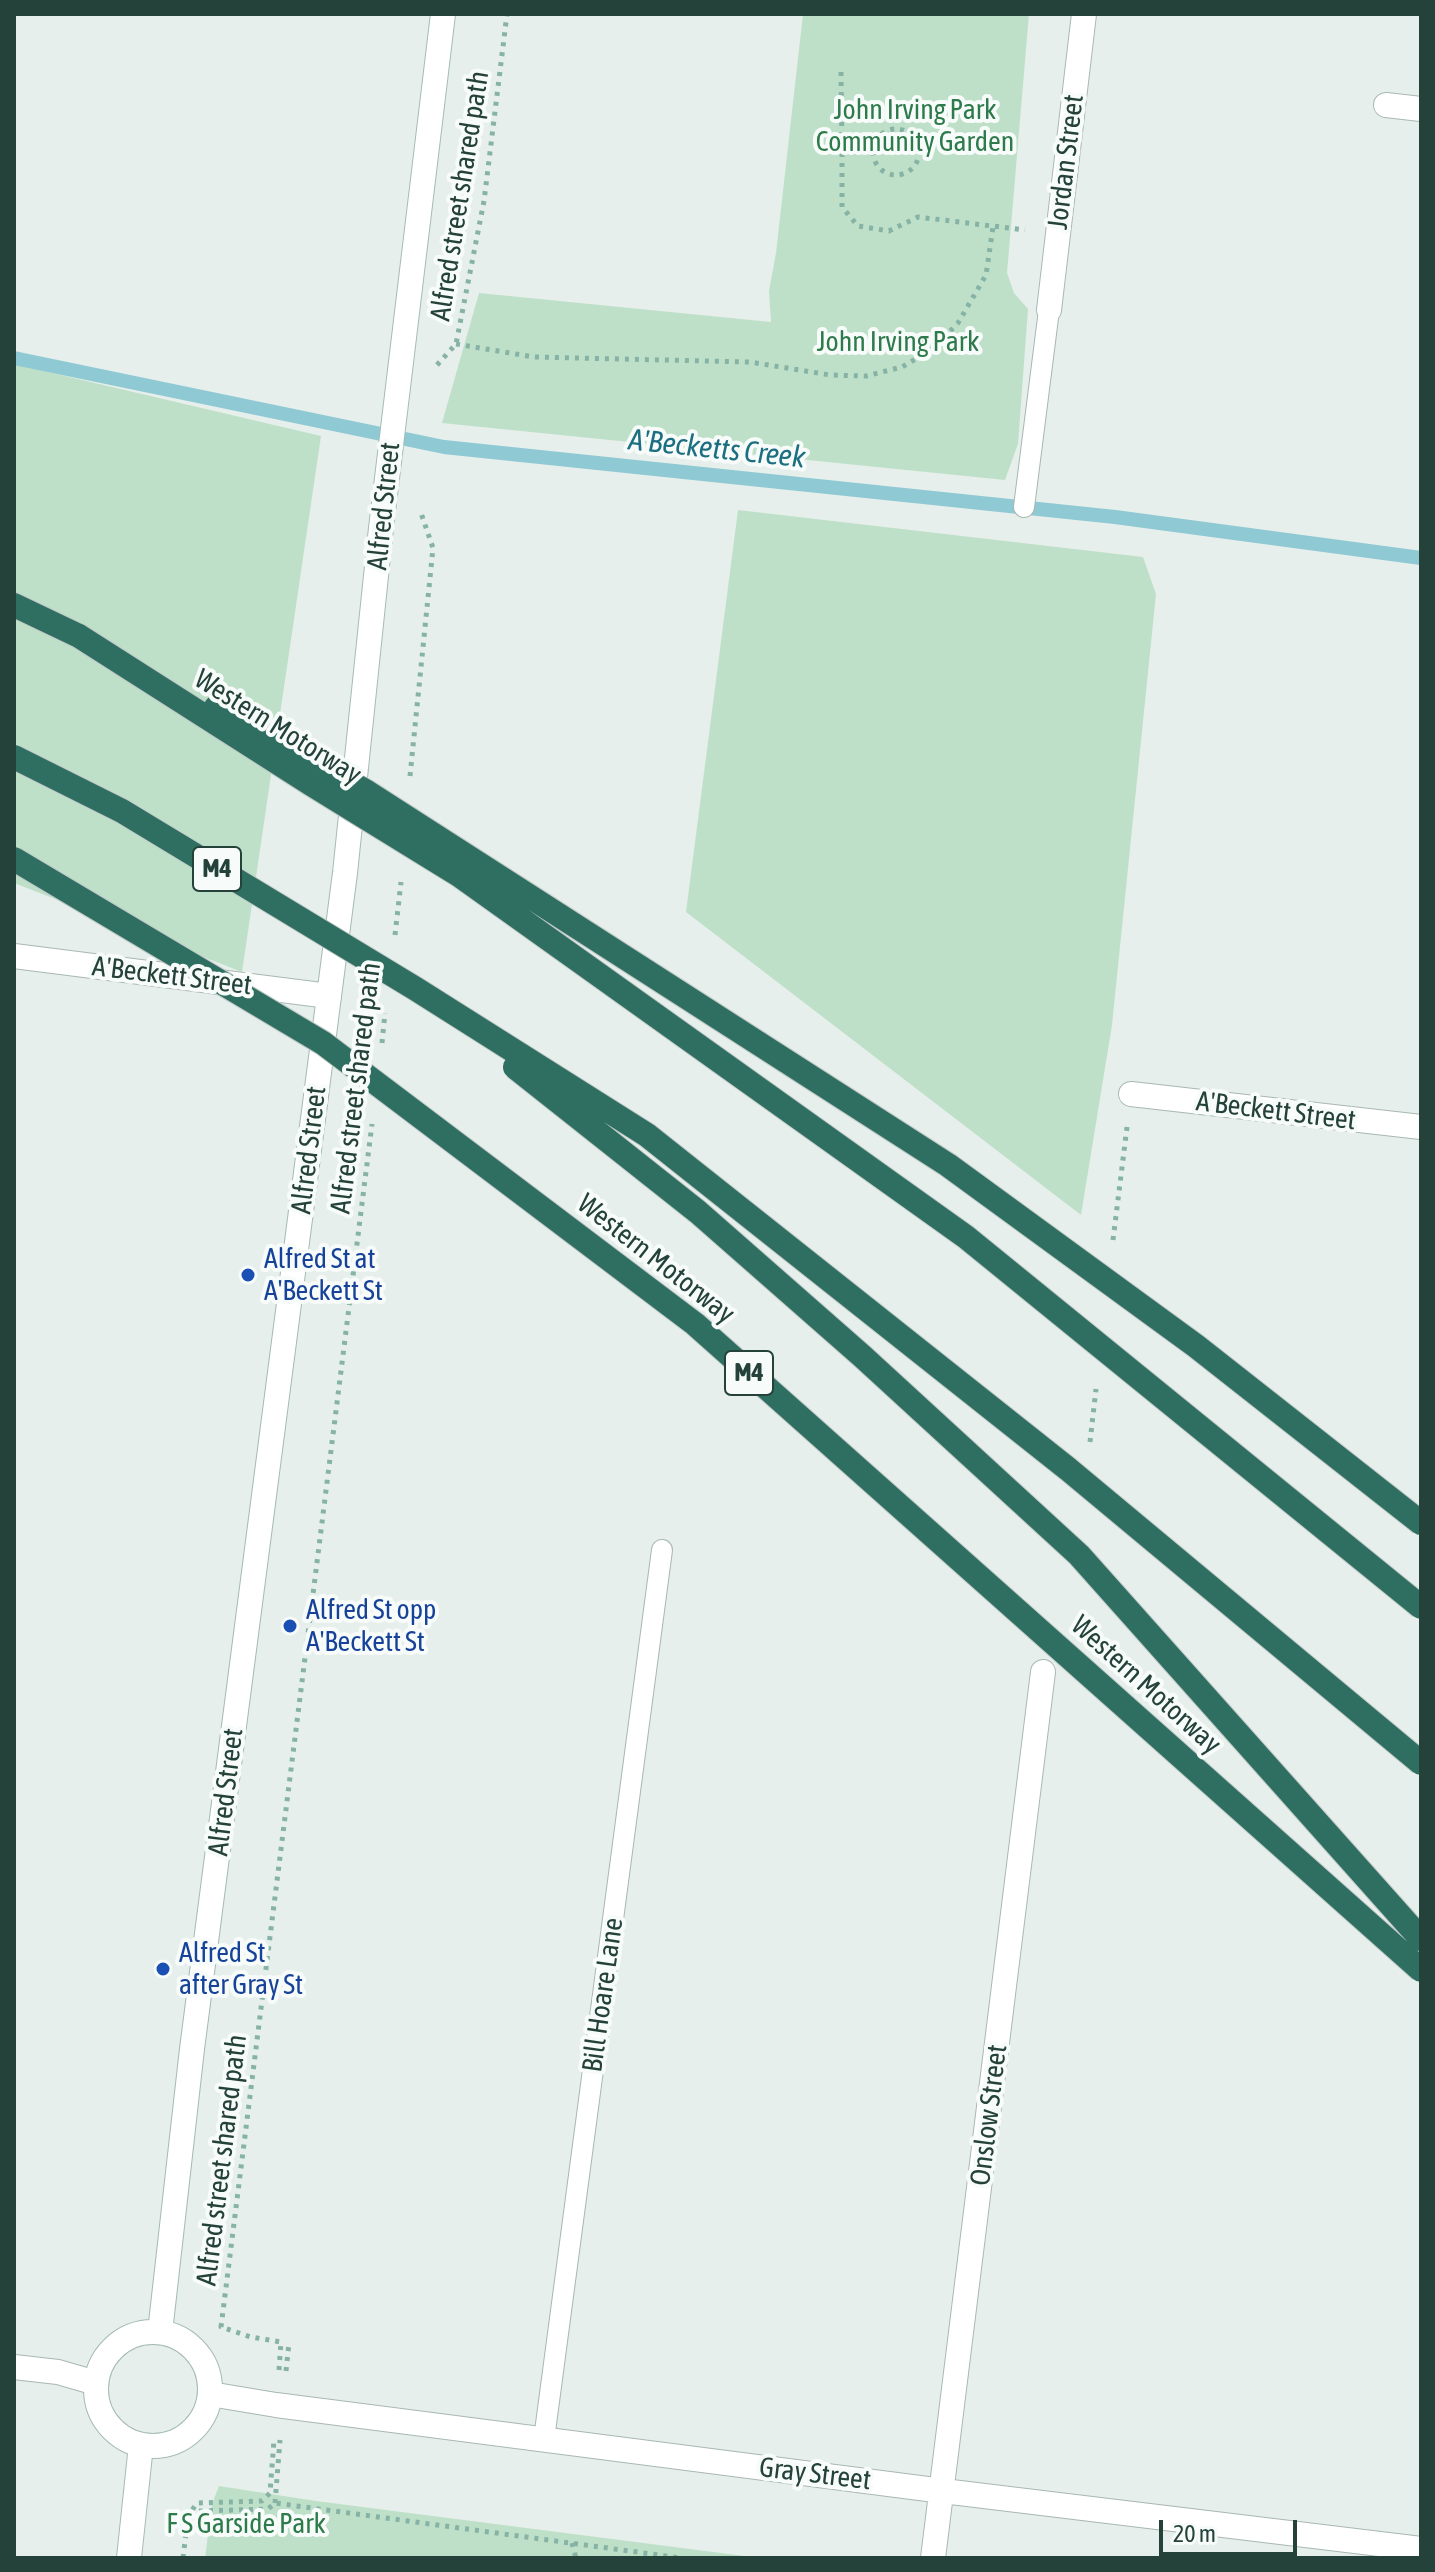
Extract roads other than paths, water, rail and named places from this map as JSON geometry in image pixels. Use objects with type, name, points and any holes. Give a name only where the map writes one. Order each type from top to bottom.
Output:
[{"type":"highway","name":"Western Motorway","points":[[14,605],[79,636],[459,875],[966,1237],[1421,1607]]},
{"type":"highway","points":[[79,636],[255,728],[367,792],[948,1165],[1196,1346],[1421,1523]]},
{"type":"highway","name":"M4","points":[[14,757],[122,811],[416,989],[647,1135],[1068,1469],[1421,1763]]},
{"type":"highway","name":"Western Motorway","points":[[14,859],[323,1043],[695,1324],[1421,1970]]},
{"type":"highway","points":[[416,989],[698,1212],[862,1356],[1079,1555],[1421,1939]]},
{"type":"street","name":"Alfred Street","points":[[160,2332],[196,2017],[345,873],[381,528],[443,14]]},
{"type":"street","name":"Jordan Street","points":[[1049,310],[1084,14]]},
{"type":"street","points":[[1386,105],[1421,109]]},
{"type":"street","name":"A'Beckett Street","points":[[14,956],[329,996]]},
{"type":"street","name":"A'Beckett Street","points":[[1131,1094],[1421,1127]]},
{"type":"street","name":"Onslow Street","points":[[933,2558],[1043,1672]]},
{"type":"street","points":[[160,2332],[176,2337],[203,2360],[209,2377],[210,2394],[201,2420],[181,2439],[169,2444],[141,2445],[125,2439],[112,2429],[102,2415],[96,2383],[107,2355],[117,2344],[130,2337],[160,2332]]},
{"type":"street","points":[[14,2367],[58,2372],[96,2383]]},
{"type":"street","name":"Gray Street","points":[[210,2394],[943,2491],[1421,2549]]},
{"type":"street","points":[[129,2558],[141,2445]]},
{"type":"lane","points":[[1024,507],[1049,310]]},
{"type":"lane","name":"Bill Hoare Lane","points":[[544,2439],[662,1550]]},
{"type":"waterway","name":"A'Becketts Creek","points":[[14,358],[444,447],[1115,517],[1421,558]]},
{"type":"place","name":"Alfred St at A'Beckett St","points":[[248,1275]]},
{"type":"place","name":"Alfred St opp A'Beckett St","points":[[290,1626]]},
{"type":"place","name":"Alfred St after Gray St","points":[[163,1969]]},
{"type":"park label","name":"John Irving Park Community Garden","points":[[915,126]]},
{"type":"park label","name":"John Irving Park","points":[[898,342]]},
{"type":"park label","name":"F S Garside Park","points":[[246,2524]]}]
